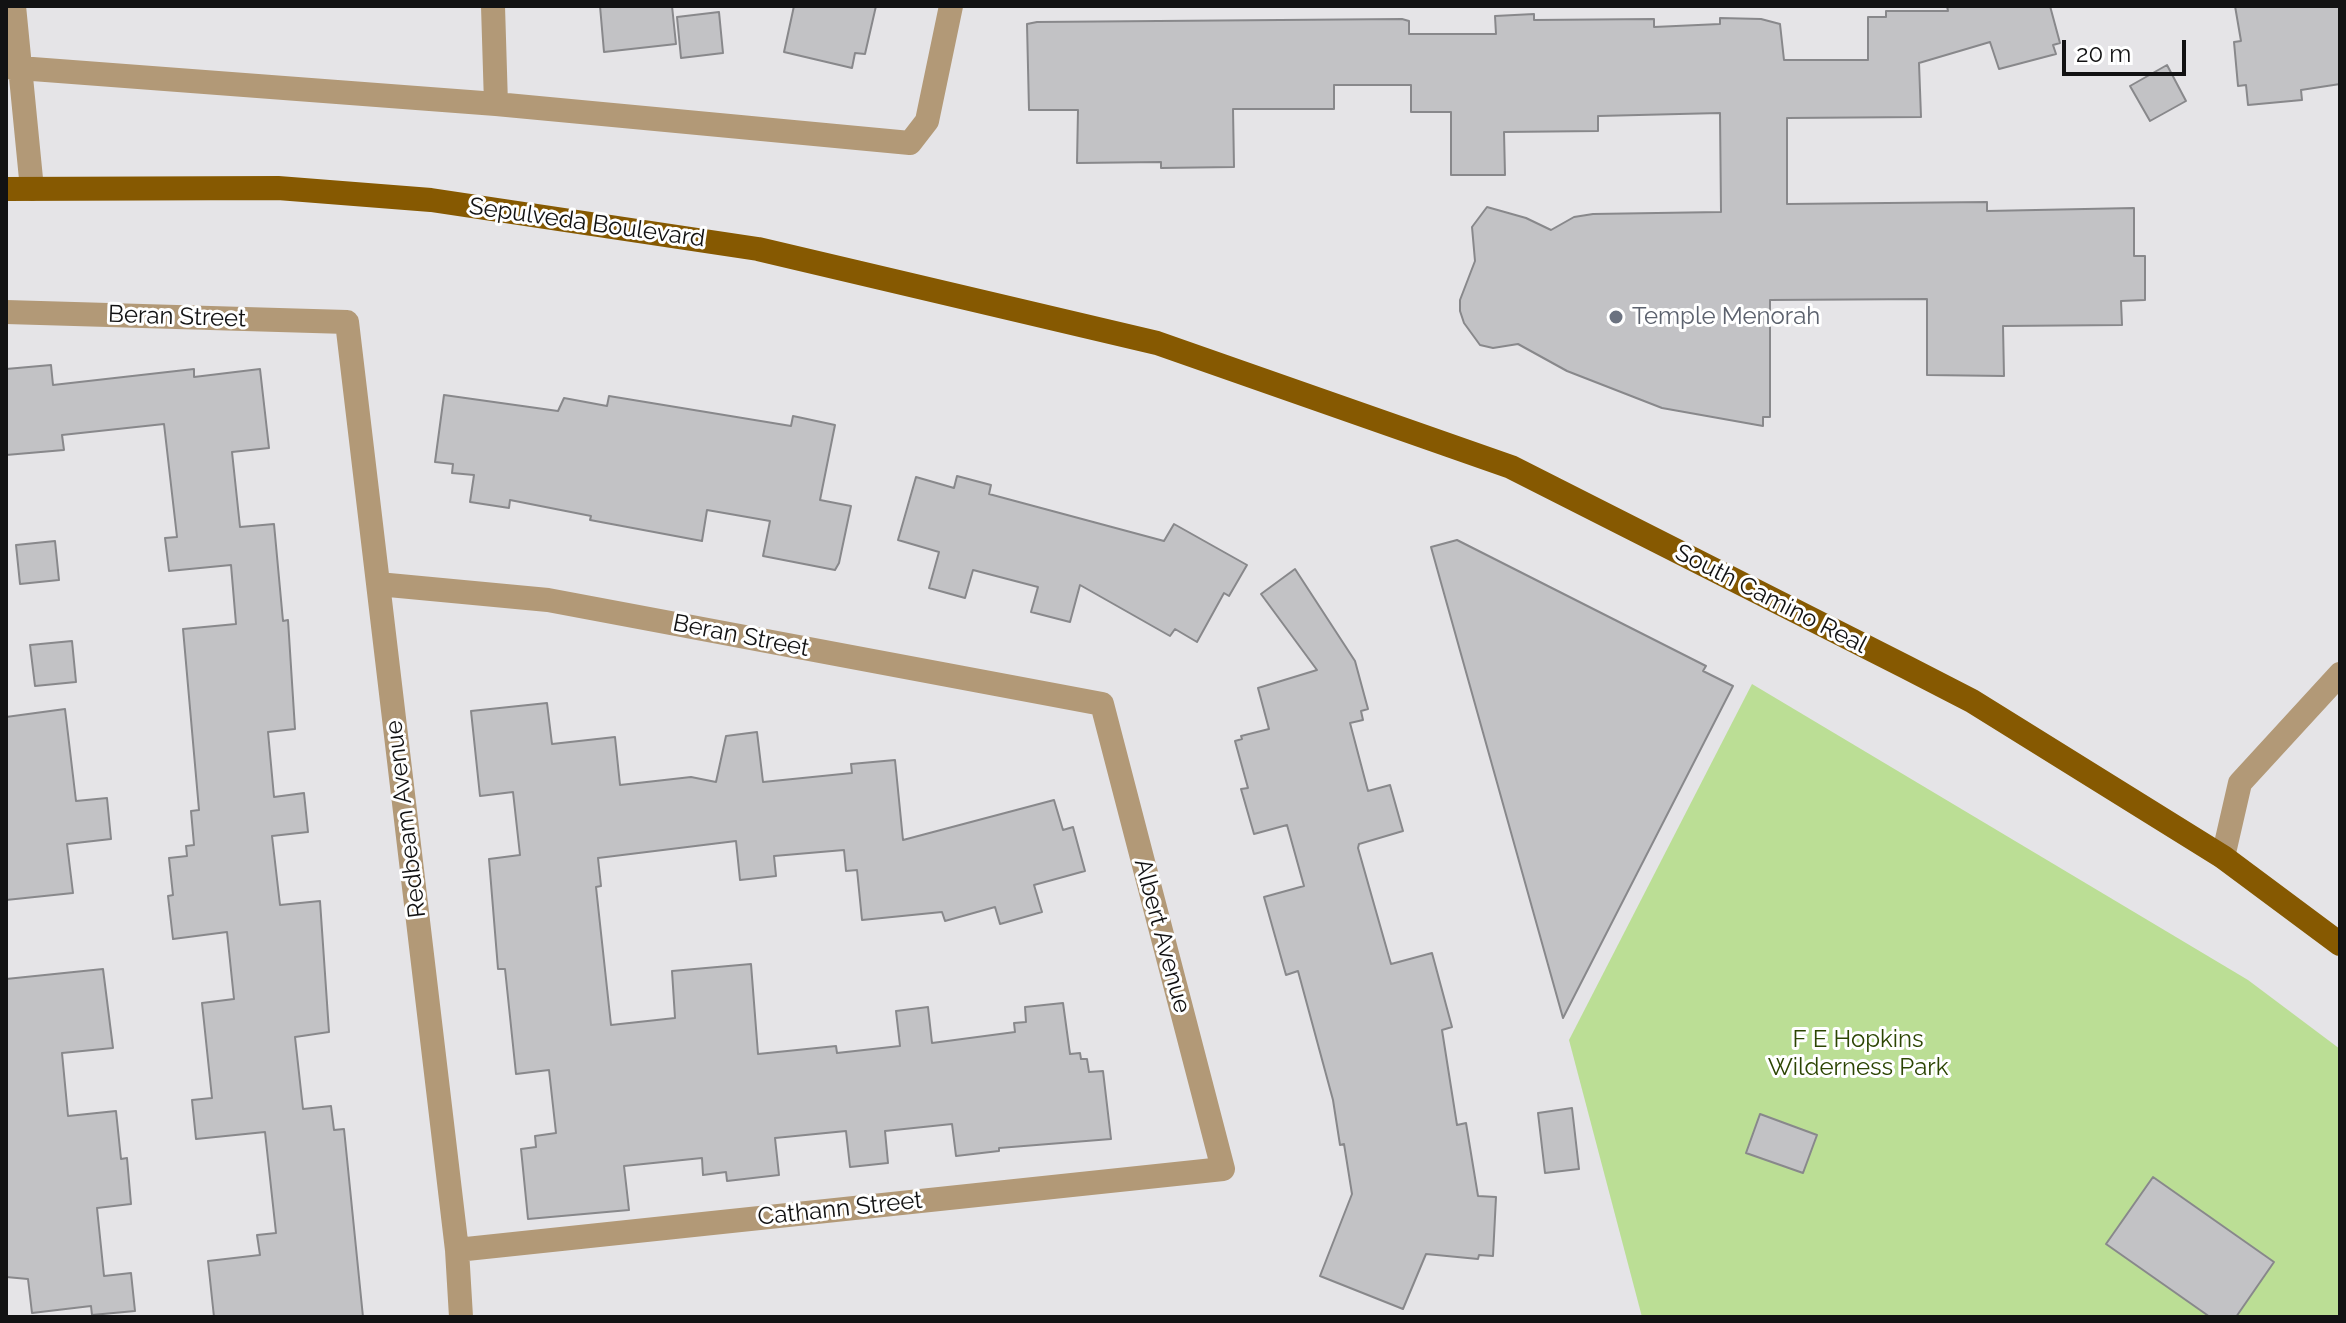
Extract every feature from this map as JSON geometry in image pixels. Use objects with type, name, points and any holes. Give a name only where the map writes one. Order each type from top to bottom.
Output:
[{"type":"main road","name":"Sepulveda Boulevard","points":[[6,189],[278,188],[431,200],[758,249],[1157,343]]},
{"type":"main road","name":"South Camino Real","points":[[1157,343],[1511,467],[1972,701],[2223,857],[2340,944]]},
{"type":"street","points":[[14,6],[13,66],[32,189]]},
{"type":"street","points":[[493,6],[496,104]]},
{"type":"street","points":[[13,66],[496,104],[910,143],[927,121],[951,6]]},
{"type":"street","name":"Beran Street","points":[[6,312],[347,322]]},
{"type":"street","name":"Redbeam Avenue","points":[[347,322],[457,1250],[461,1317]]},
{"type":"street","name":"Beran Street","points":[[378,584],[548,600],[1102,704]]},
{"type":"street","points":[[2223,857],[2240,783],[2340,674]]},
{"type":"street","name":"Albert Avenue","points":[[1102,704],[1223,1169]]},
{"type":"street","name":"Cathann Street","points":[[457,1250],[1223,1169]]},
{"type":"green space","name":"F E Hopkins Wilderness Park","points":[[1752,684],[2248,980],[2340,1049],[2340,1317],[1642,1317],[1569,1040]]},
{"type":"building","points":[[600,6],[672,6],[676,44],[604,52]]},
{"type":"building","points":[[794,6],[876,6],[865,54],[855,53],[852,68],[784,52]]},
{"type":"building","points":[[1947,6],[2050,6],[2060,43],[2053,45],[2056,54],[1999,69],[1990,42],[1919,63],[1921,117],[1787,118],[1787,204],[1987,202],[1987,211],[2134,208],[2134,256],[2145,256],[2145,300],[2121,301],[2122,325],[2003,326],[2004,376],[1927,375],[1927,299],[1770,300],[1770,417],[1763,417],[1763,426],[1662,408],[1567,371],[1518,344],[1493,348],[1480,345],[1464,323],[1460,311],[1460,300],[1475,261],[1472,227],[1487,207],[1526,218],[1551,230],[1574,217],[1593,214],[1721,212],[1720,113],[1598,116],[1598,131],[1504,132],[1505,175],[1451,175],[1451,112],[1411,112],[1411,85],[1334,85],[1334,109],[1233,109],[1234,167],[1161,168],[1161,162],[1077,163],[1078,110],[1029,110],[1027,24],[1037,22],[1402,19],[1409,21],[1409,34],[1496,34],[1495,16],[1534,14],[1534,20],[1654,19],[1654,27],[1720,24],[1720,18],[1761,19],[1780,24],[1784,60],[1868,60],[1868,17],[1886,17],[1886,11],[1948,11]]},
{"type":"building","points":[[2235,6],[2340,6],[2340,84],[2301,90],[2302,100],[2248,105],[2246,85],[2238,86],[2234,42],[2241,41]]},
{"type":"building","points":[[719,12],[723,53],[681,58],[677,17]]},
{"type":"building","points":[[2167,65],[2186,101],[2150,121],[2130,86]]},
{"type":"building","points":[[51,365],[53,385],[194,369],[194,377],[260,369],[269,448],[232,452],[240,527],[274,524],[283,621],[288,620],[295,729],[268,732],[274,797],[304,793],[308,832],[272,836],[280,905],[320,901],[329,1032],[295,1037],[303,1109],[331,1106],[334,1130],[344,1129],[363,1317],[214,1317],[208,1261],[260,1255],[257,1235],[276,1233],[265,1132],[196,1139],[192,1100],[212,1098],[202,1003],[234,999],[227,932],[173,939],[168,896],[173,895],[169,858],[187,856],[186,846],[194,845],[191,811],[199,810],[183,629],[236,624],[231,565],[169,571],[165,538],[177,537],[164,424],[62,435],[64,450],[6,455],[6,369]]},
{"type":"building","points":[[444,395],[558,411],[564,398],[607,406],[609,396],[791,426],[793,416],[835,425],[820,500],[851,506],[839,563],[835,570],[763,556],[770,521],[707,510],[702,541],[590,520],[591,516],[510,500],[509,508],[470,502],[474,475],[452,473],[453,464],[435,462]]},
{"type":"building","points":[[957,476],[991,485],[989,494],[1164,541],[1174,524],[1247,565],[1229,596],[1224,593],[1197,642],[1175,629],[1170,636],[1080,585],[1070,622],[1031,612],[1038,587],[973,570],[965,598],[929,588],[939,552],[898,540],[916,477],[954,488]]},
{"type":"building","points":[[1457,540],[1706,666],[1703,671],[1733,686],[1563,1018],[1431,547]]},
{"type":"building","points":[[55,541],[59,580],[20,584],[16,545]]},
{"type":"building","points":[[1295,569],[1355,661],[1368,709],[1361,711],[1363,720],[1350,723],[1368,791],[1390,785],[1403,831],[1359,844],[1358,848],[1391,964],[1432,953],[1452,1027],[1442,1030],[1457,1125],[1466,1123],[1478,1196],[1496,1197],[1493,1256],[1479,1255],[1478,1259],[1426,1254],[1403,1309],[1320,1276],[1352,1194],[1344,1144],[1340,1145],[1333,1100],[1298,971],[1286,975],[1264,897],[1304,886],[1287,825],[1254,834],[1241,789],[1248,788],[1235,741],[1242,739],[1241,736],[1269,729],[1258,688],[1317,670],[1261,594]]},
{"type":"building","points":[[72,641],[76,682],[35,686],[30,645]]},
{"type":"building","points":[[547,703],[552,744],[615,737],[620,785],[691,777],[716,782],[726,736],[757,732],[763,782],[852,773],[851,764],[895,760],[903,840],[1054,800],[1063,830],[1073,827],[1085,871],[1034,885],[1042,912],[1000,924],[995,907],[945,921],[942,912],[862,920],[857,870],[846,871],[844,850],[774,856],[776,876],[740,880],[736,841],[598,858],[601,886],[596,887],[611,1025],[675,1018],[672,971],[751,964],[758,1054],[836,1046],[837,1053],[900,1046],[896,1011],[928,1007],[932,1043],[1015,1032],[1014,1023],[1026,1022],[1025,1007],[1063,1003],[1070,1054],[1080,1053],[1081,1059],[1087,1059],[1089,1072],[1103,1071],[1111,1139],[999,1148],[999,1151],[956,1156],[952,1124],[885,1131],[888,1163],[850,1167],[846,1131],[775,1138],[779,1175],[727,1181],[726,1172],[703,1175],[702,1158],[624,1166],[629,1210],[528,1219],[521,1149],[536,1147],[535,1136],[556,1133],[549,1070],[516,1074],[505,969],[498,969],[489,859],[520,855],[513,792],[480,796],[471,711]]},
{"type":"building","points":[[65,709],[76,801],[107,798],[111,839],[67,844],[73,893],[6,900],[6,717]]},
{"type":"building","points":[[103,969],[113,1048],[62,1053],[68,1116],[116,1111],[121,1159],[127,1158],[131,1204],[97,1208],[104,1276],[131,1273],[135,1311],[92,1315],[91,1306],[32,1313],[28,1279],[6,1277],[6,979]]},
{"type":"building","points":[[1572,1108],[1579,1169],[1545,1173],[1538,1113]]},
{"type":"building","points":[[1760,1114],[1817,1135],[1803,1173],[1746,1153]]},
{"type":"building","points":[[2153,1177],[2274,1262],[2236,1317],[2210,1317],[2106,1244]]},
{"type":"place","name":"Temple Menorah","points":[[1616,317]]}]
